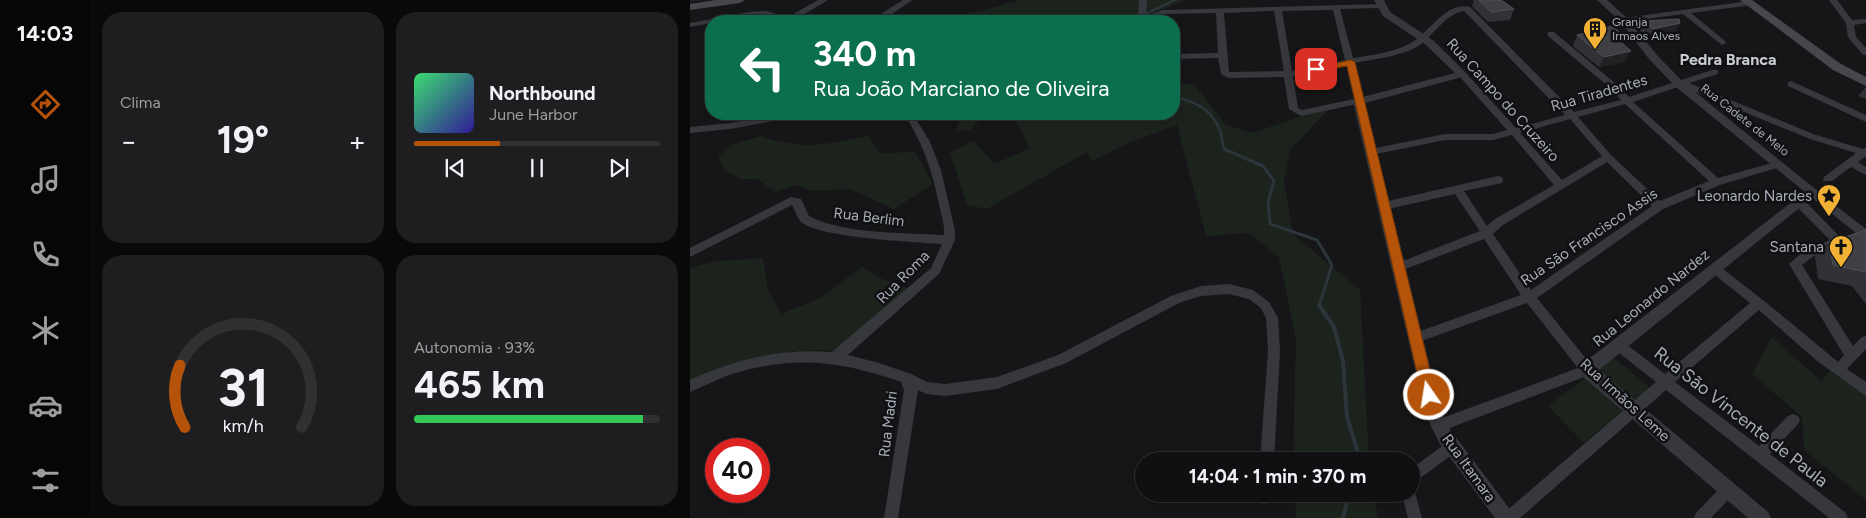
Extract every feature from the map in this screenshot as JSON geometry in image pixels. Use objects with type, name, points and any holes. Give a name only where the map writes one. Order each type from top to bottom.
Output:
[{"type":"main road","points":[[690,7],[740,0]]},
{"type":"main road","points":[[1747,2],[1837,68],[1866,82]]},
{"type":"street","points":[[800,15],[824,0]]},
{"type":"street","points":[[886,15],[908,0]]},
{"type":"street","name":"Rua Cadete de Melo","points":[[1602,0],[1624,20],[1653,58],[1681,84],[1814,192]]},
{"type":"street","points":[[1833,0],[1850,23],[1852,37],[1866,53]]},
{"type":"street","points":[[1143,15],[1144,1]]},
{"type":"street","points":[[1624,20],[1747,2]]},
{"type":"street","points":[[1156,15],[1163,12],[1278,9],[1302,4],[1336,8],[1380,3],[1388,16],[1423,38]]},
{"type":"street","name":"Rua Itamara","points":[[1336,8],[1351,62],[1384,206],[1439,426],[1452,446],[1508,518]]},
{"type":"street","points":[[1220,10],[1222,55],[1225,74],[1228,75],[1289,74],[1401,51],[1414,45],[1452,12],[1462,8],[1467,9],[1572,116],[1608,157],[1659,206]]},
{"type":"street","points":[[1278,9],[1294,109],[1301,113],[1359,101],[1462,74]]},
{"type":"street","points":[[1685,12],[1722,43]]},
{"type":"street","points":[[752,15],[775,15]]},
{"type":"street","points":[[1850,23],[1866,21]]},
{"type":"street","points":[[690,25],[705,23]]},
{"type":"street","points":[[1551,34],[1613,86],[1716,182]]},
{"type":"street","name":"Rua Campo do Cruzeiro","points":[[1423,38],[1462,74],[1560,185]]},
{"type":"street","points":[[1180,57],[1222,55]]},
{"type":"street","name":"Rua Tiradentes","points":[[1371,152],[1444,137],[1486,138],[1514,132],[1627,101],[1715,72]]},
{"type":"street","points":[[1681,84],[1813,137],[1865,152]]},
{"type":"street","points":[[1791,84],[1866,119]]},
{"type":"street","points":[[690,130],[730,126],[762,120]]},
{"type":"street","points":[[913,120],[924,136],[933,157],[950,231],[950,240]]},
{"type":"street","points":[[1828,179],[1865,152]]},
{"type":"street","points":[[1399,268],[1486,233],[1499,222],[1608,157]]},
{"type":"street","points":[[1850,162],[1866,172]]},
{"type":"street","name":"Rua São Francisco Assis","points":[[1416,338],[1529,297],[1659,206],[1716,182],[1779,164]]},
{"type":"street","points":[[1384,206],[1498,180]]},
{"type":"street","name":"Rua Irmãos Leme","points":[[1457,189],[1529,297],[1587,370],[1762,518]]},
{"type":"street","points":[[1814,192],[1865,234]]},
{"type":"street","name":"Rua Leonardo Nardez","points":[[1439,426],[1587,370],[1714,268],[1814,192]]},
{"type":"street","name":"Rua Berlim","points":[[690,253],[786,202],[797,202],[799,210],[806,220],[827,227],[950,240]]},
{"type":"street","points":[[1799,202],[1838,241]]},
{"type":"street","points":[[1852,356],[1795,264],[1808,254],[1838,241],[1865,234]]},
{"type":"street","name":"Rua Roma","points":[[834,358],[848,348],[935,271],[945,255],[950,240]]},
{"type":"street","points":[[1714,268],[1838,370],[1866,390]]},
{"type":"street","points":[[906,378],[926,388],[945,390],[997,384],[1062,359],[1175,299],[1201,291],[1229,289],[1253,295],[1264,305],[1272,318],[1273,360],[1268,452]]},
{"type":"street","points":[[1508,518],[1588,447],[1758,303]]},
{"type":"street","points":[[1838,370],[1866,341]]},
{"type":"street","name":"Rua São Vincente de Paula","points":[[1618,345],[1841,518]]},
{"type":"street","name":"Rua Madri","points":[[690,386],[702,379],[757,362],[800,356],[834,358],[861,363],[906,378],[911,390],[891,518]]},
{"type":"street","points":[[1760,456],[1793,420]]},
{"type":"street","points":[[1420,471],[1452,446]]},
{"type":"street","points":[[1701,518],[1728,490]]},
{"type":"street","points":[[1411,502],[1415,518]]},
{"type":"shaded area","points":[[1021,0],[1187,0],[1149,15],[964,15]]},
{"type":"shaded area","points":[[1180,83],[1194,84],[1226,125],[1252,133],[1332,106],[1290,150],[1284,182],[1293,234],[1360,290],[1369,452],[1293,452],[1296,340],[1279,257],[1248,233],[1206,236],[1177,125],[1128,143],[1092,161],[1087,152],[987,209],[967,205],[950,152],[974,141],[994,164],[1030,148],[1015,120],[1180,120]]},
{"type":"shaded area","points":[[959,120],[980,120],[971,130],[957,131]]},
{"type":"shaded area","points":[[761,136],[775,141],[815,145],[868,136],[880,153],[915,152],[933,184],[894,209],[850,189],[812,191],[797,185],[775,192],[757,179],[740,179],[725,170],[718,157],[734,144]]},
{"type":"shaded area","points":[[763,258],[768,290],[781,314],[820,298],[862,267],[882,279],[913,290],[849,350],[792,351],[690,383],[690,268],[717,261]]},
{"type":"shaded area","points":[[1772,337],[1821,381],[1830,371],[1866,395],[1866,500],[1804,450],[1802,417],[1752,374]]},
{"type":"shaded area","points":[[1614,358],[1654,391],[1635,403],[1599,369]]},
{"type":"shaded area","points":[[1588,376],[1623,409],[1584,443],[1548,406]]},
{"type":"shaded area","points":[[1295,502],[1375,502],[1378,518],[1296,518]]},
{"type":"building","points":[[1479,0],[1501,0],[1514,9],[1491,12]]},
{"type":"building","points":[[1679,19],[1680,23],[1653,29],[1645,21]]},
{"type":"building","points":[[1612,26],[1621,33],[1613,35],[1631,51],[1604,57],[1577,35]]},
{"type":"building","points":[[1866,230],[1866,272],[1833,265],[1829,242]]},
{"type":"waterway","points":[[1143,15],[1175,0]]},
{"type":"waterway","points":[[1180,99],[1198,105],[1210,114],[1219,127],[1222,136]]},
{"type":"waterway","points":[[1221,135],[1224,149],[1263,166],[1274,181],[1268,202],[1270,224],[1317,240],[1332,265],[1319,305]]},
{"type":"waterway","points":[[1319,305],[1334,327],[1343,361],[1347,417],[1358,452]]},
{"type":"waterway","points":[[1343,518],[1347,502]]},
{"type":"place","name":"Granja Irmaos Alves","points":[[1595,50]]},
{"type":"place","name":"Leonardo Nardes","points":[[1829,217]]},
{"type":"place","name":"Santana","points":[[1841,268]]},
{"type":"district","name":"Pedra Branca","points":[[1728,59]]},
{"type":"route","points":[[1316,69],[1351,62],[1429,395]]}]
